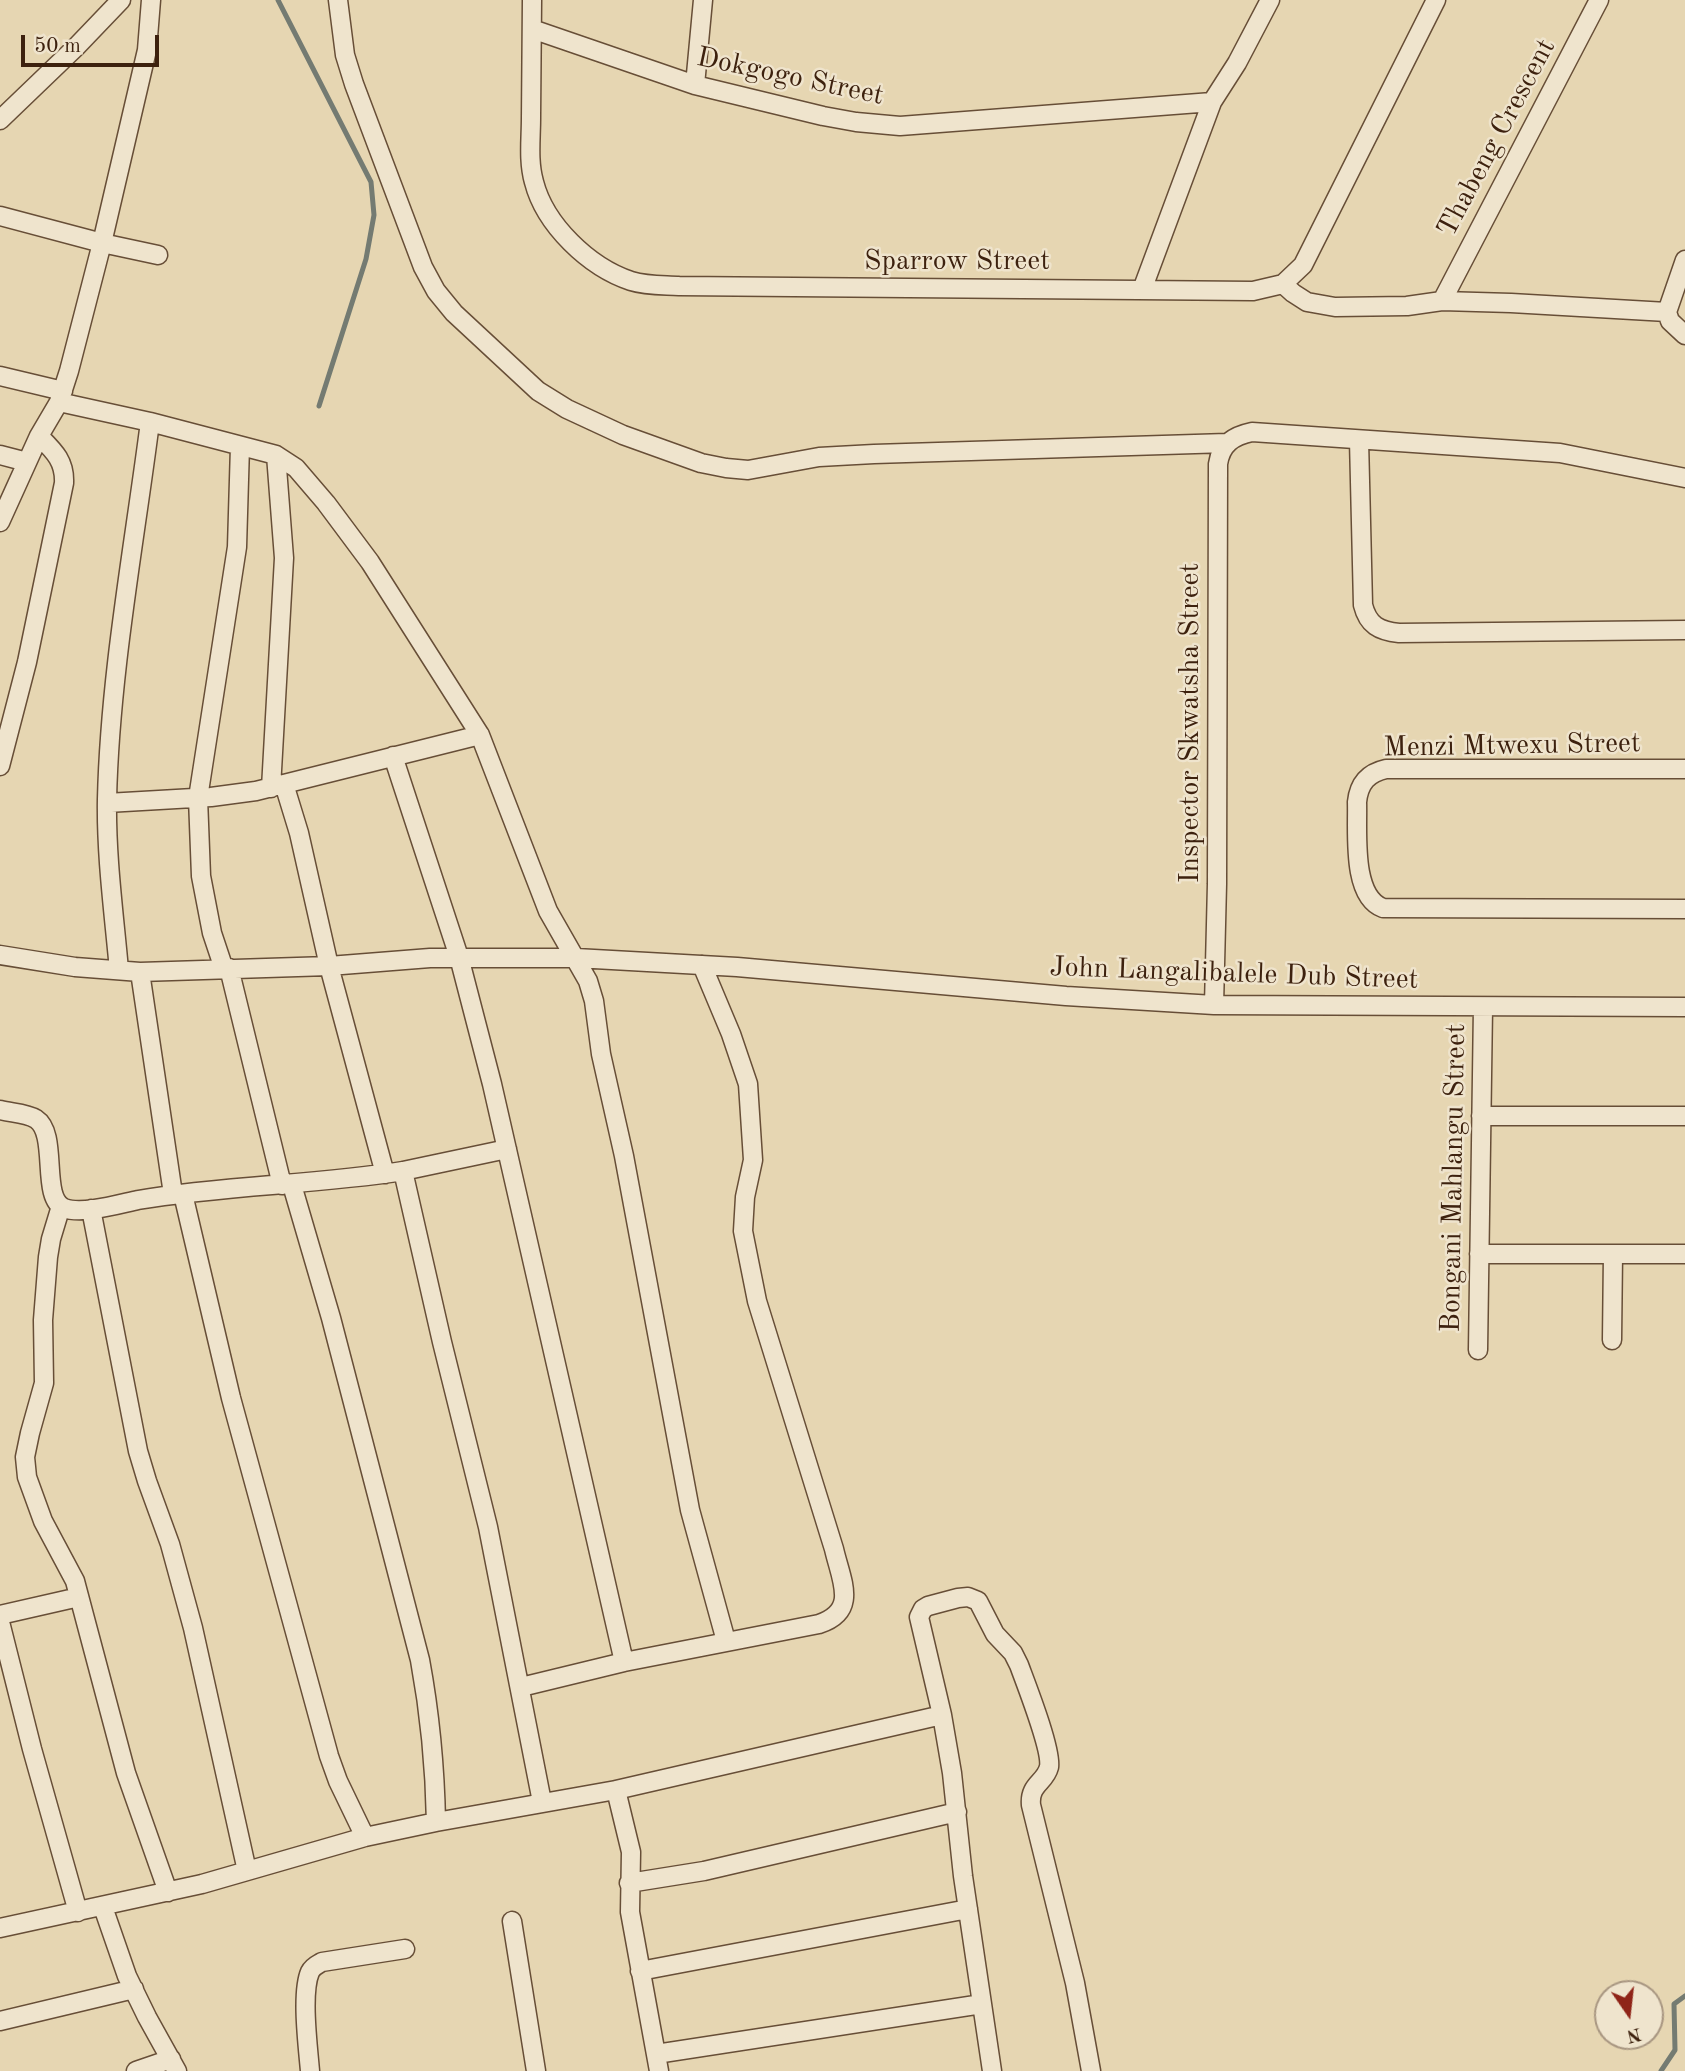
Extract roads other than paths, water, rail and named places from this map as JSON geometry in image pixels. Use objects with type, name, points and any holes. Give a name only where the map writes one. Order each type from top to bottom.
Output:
[{"type":"street","points":[[0,120],[121,0]]},
{"type":"street","points":[[0,522],[38,436],[61,397],[102,243],[147,50],[151,0]]},
{"type":"street","points":[[338,0],[345,55],[354,84],[418,255],[436,291],[477,336],[538,391],[590,421],[622,435],[701,463],[748,470],[819,457],[1227,443],[1232,438],[1252,432],[1582,456],[1685,478]]},
{"type":"street","name":"Sparrow Street","points":[[532,0],[533,181],[546,212],[563,234],[608,271],[632,281],[669,286],[1253,291],[1283,284]]},
{"type":"street","points":[[695,85],[703,0]]},
{"type":"street","points":[[1142,290],[1212,102],[1237,63],[1270,0]]},
{"type":"street","points":[[1436,0],[1314,247],[1303,265],[1283,284],[1307,303],[1335,307],[1407,306],[1442,301],[1667,312]]},
{"type":"street","name":"Thabeng Crescent","points":[[1442,301],[1599,0]]},
{"type":"street","name":"Dokgogo Street","points":[[532,29],[695,85],[856,122],[900,126],[1212,102]]},
{"type":"street","points":[[0,216],[102,243],[158,254]]},
{"type":"street","points":[[1685,260],[1667,312],[1670,321],[1685,335]]},
{"type":"street","points":[[0,376],[61,397],[276,455],[296,468],[363,552],[480,735],[548,911],[576,958],[594,1001],[601,1054],[624,1156],[690,1510],[726,1641]]},
{"type":"street","points":[[119,970],[107,803],[112,699],[150,422]]},
{"type":"street","points":[[0,766],[27,662],[64,483],[65,471],[61,460],[38,436]]},
{"type":"street","points":[[1359,440],[1363,605],[1368,620],[1379,629],[1399,633],[1685,630]]},
{"type":"street","name":"Inspector Skwatsha Street","points":[[1214,1005],[1217,884],[1218,464],[1219,456],[1227,443]]},
{"type":"street","points":[[240,446],[237,547],[198,798],[201,876],[212,933],[226,968],[287,1185],[331,1318],[420,1660],[432,1733],[436,1822]]},
{"type":"street","points":[[0,455],[27,462]]},
{"type":"street","points":[[276,455],[284,558],[277,786],[299,833],[329,966],[394,1172],[442,1342],[488,1527],[542,1802]]},
{"type":"street","points":[[107,803],[198,798],[277,786],[480,735]]},
{"type":"street","points":[[393,756],[459,957],[508,1149],[624,1662]]},
{"type":"street","name":"Menzi Mtwexu Street","points":[[1685,769],[1386,769],[1377,771],[1363,781],[1357,802],[1361,881],[1370,900],[1382,908],[1685,909]]},
{"type":"street","name":"John Langalibalele Dub Street","points":[[0,955],[75,967],[140,972],[329,966],[459,957],[576,958],[737,967],[1066,996],[1214,1005],[1685,1007]]},
{"type":"street","points":[[521,1687],[624,1662],[831,1620],[842,1611],[844,1595],[834,1549],[755,1291],[743,1231],[745,1197],[753,1160],[748,1084],[731,1034],[702,965]]},
{"type":"street","points":[[140,972],[178,1194],[231,1398],[338,1781],[365,1837]]},
{"type":"street","name":"Bongani Mahlangu Street","points":[[1478,1350],[1483,1007]]},
{"type":"street","points":[[0,1110],[32,1117],[41,1125],[46,1135],[53,1192],[61,1206],[48,1257],[44,1383],[30,1433],[26,1457],[27,1476],[48,1531],[75,1581],[126,1773],[169,1892]]},
{"type":"street","points":[[1481,1116],[1685,1116]]},
{"type":"street","points":[[61,1206],[91,1209],[178,1194],[394,1172],[508,1149]]},
{"type":"street","points":[[91,1209],[138,1451],[170,1544],[193,1628],[247,1871]]},
{"type":"street","points":[[1479,1254],[1685,1254]]},
{"type":"street","points":[[1612,1340],[1613,1254]]},
{"type":"street","points":[[0,1615],[79,1597]]},
{"type":"street","points":[[992,2071],[942,1715],[920,1621],[920,1613],[928,1606],[948,1600],[974,1599],[995,1634],[1013,1653],[1047,1749],[1049,1768],[1031,1792],[1031,1805],[1075,1983],[1091,2071]]},
{"type":"street","points":[[0,1622],[78,1912]]},
{"type":"street","points":[[0,1928],[169,1892],[365,1837],[616,1790],[942,1715]]},
{"type":"street","points":[[616,1790],[631,1852],[631,1912],[657,2062],[982,2004]]},
{"type":"street","points":[[629,1883],[718,1868],[957,1812]]},
{"type":"street","points":[[103,1907],[134,1989],[174,2065],[136,2071]]},
{"type":"street","points":[[640,1971],[968,1909]]},
{"type":"street","points":[[512,1920],[536,2071]]},
{"type":"street","points":[[310,2071],[306,2001],[310,1970],[323,1962],[405,1949]]},
{"type":"street","points":[[0,2021],[134,1989]]},
{"type":"waterway","points":[[278,0],[371,182],[374,215],[366,259],[319,406]]},
{"type":"waterway","points":[[1661,2071],[1675,2050],[1674,2004],[1685,1996]]}]
